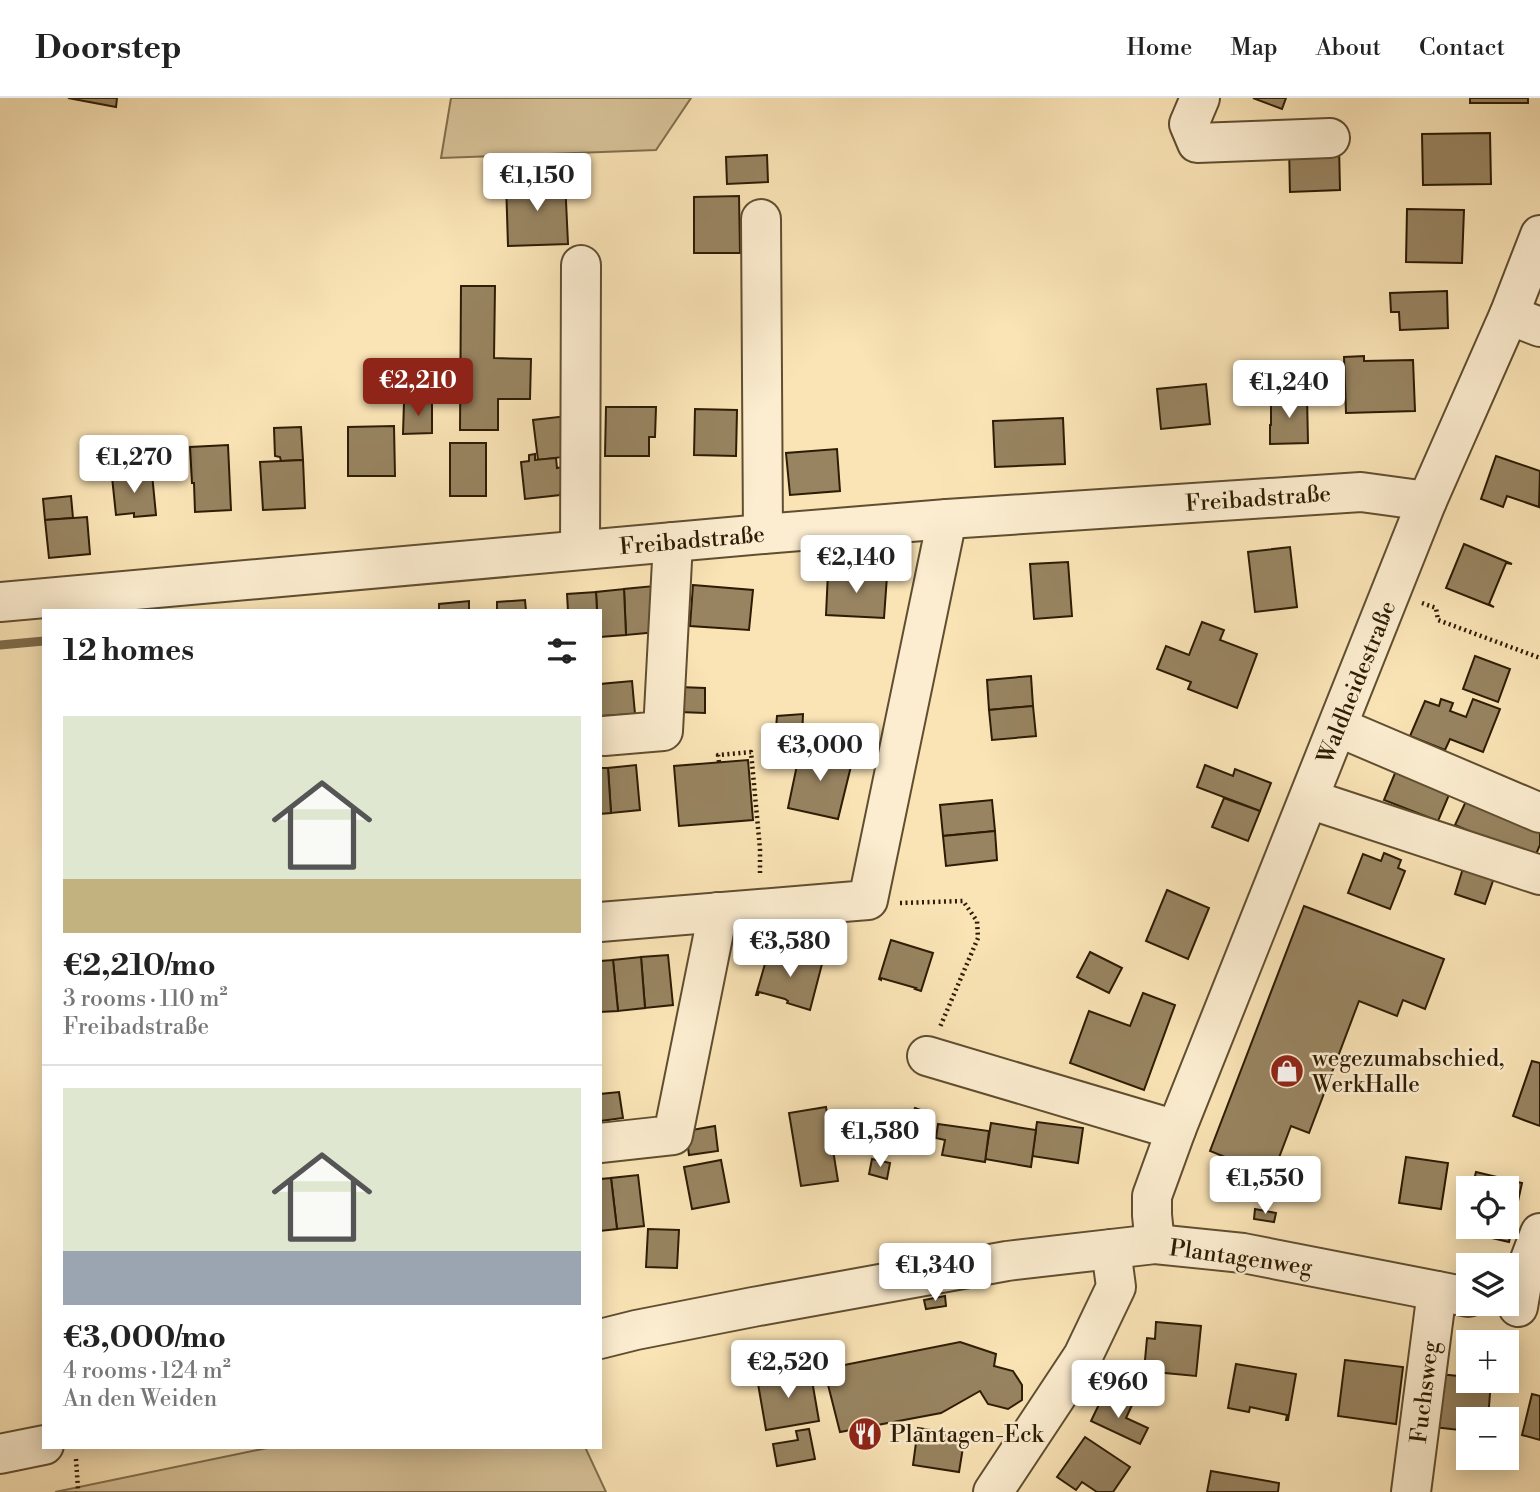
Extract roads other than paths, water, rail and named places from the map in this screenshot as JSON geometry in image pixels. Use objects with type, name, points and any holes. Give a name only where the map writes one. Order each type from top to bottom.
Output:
[{"type":"street","points":[[1194,111],[1197,143],[1330,138]]},
{"type":"street","points":[[761,219],[763,534]]},
{"type":"street","name":"Waldheidestraße","points":[[1155,1244],[1152,1196],[1176,1130],[1427,501],[1525,321],[1540,235]]},
{"type":"street","points":[[580,549],[581,265]]},
{"type":"street","name":"Freibadstraße","points":[[0,602],[580,549],[947,519],[1361,492],[1427,501]]},
{"type":"street","points":[[602,922],[868,900],[947,519]]},
{"type":"street","points":[[604,736],[663,731],[673,542]]},
{"type":"street","points":[[1338,727],[1540,813]]},
{"type":"street","points":[[1309,799],[1540,875]]},
{"type":"street","points":[[602,1143],[673,1135],[718,912]]},
{"type":"street","points":[[927,1056],[1176,1130]]},
{"type":"street","points":[[1520,1308],[1523,1278],[1540,1233]]},
{"type":"street","name":"Plantagenweg","points":[[602,1338],[636,1329],[1007,1261],[1155,1244],[1243,1253],[1452,1294]]},
{"type":"street","points":[[993,1492],[1083,1356],[1116,1287],[1111,1249]]},
{"type":"street","name":"Fuchsweg","points":[[1411,1492],[1452,1294]]},
{"type":"street","points":[[0,1454],[60,1451]]},
{"type":"waterway","points":[[0,645],[42,641]]},
{"type":"place","name":"wegezumabschied, WerkHalle","points":[[1287,1071]]},
{"type":"place","name":"Plantagen-Eck","points":[[865,1434]]}]
